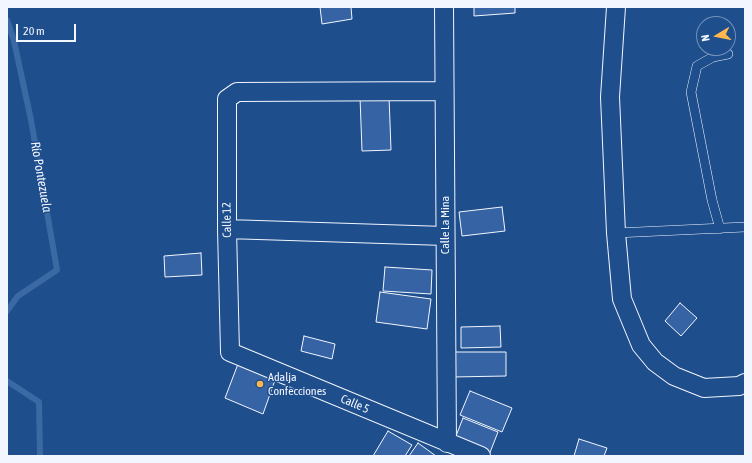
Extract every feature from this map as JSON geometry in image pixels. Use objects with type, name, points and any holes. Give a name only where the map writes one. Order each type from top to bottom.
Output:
[{"type":"street","name":"Calle La Mina","points":[[444,7],[447,442]]},
{"type":"street","points":[[616,7],[610,97],[616,233],[622,299],[641,345],[655,362],[674,376],[704,388],[739,386],[745,384]]},
{"type":"street","name":"Calle 12","points":[[230,352],[227,229],[227,99],[237,92],[444,91]]},
{"type":"street","points":[[227,229],[247,231],[445,236]]},
{"type":"street","name":"Calle 5","points":[[230,352],[481,456]]},
{"type":"lane","points":[[717,56],[712,57],[697,66],[691,92],[712,200],[720,229]]},
{"type":"lane","points":[[616,233],[745,227]]},
{"type":"building","points":[[320,7],[351,7],[352,19],[322,24]]},
{"type":"building","points":[[474,7],[515,7],[515,13],[474,16]]},
{"type":"building","points":[[389,96],[391,150],[362,151],[360,97]]},
{"type":"building","points":[[502,207],[505,231],[462,236],[459,212]]},
{"type":"building","points":[[201,253],[202,275],[165,277],[164,256]]},
{"type":"building","points":[[385,267],[432,270],[431,294],[383,291]]},
{"type":"building","points":[[380,292],[431,299],[427,329],[376,322]]},
{"type":"building","points":[[680,303],[697,318],[681,336],[665,321]]},
{"type":"building","points":[[500,326],[501,347],[461,348],[461,327]]},
{"type":"building","points":[[304,336],[335,344],[332,359],[301,351]]},
{"type":"building","points":[[451,352],[506,352],[506,376],[452,377]]},
{"type":"building","points":[[238,364],[275,380],[263,414],[225,398]]},
{"type":"building","points":[[470,391],[512,408],[502,432],[460,415]]},
{"type":"building","points":[[463,418],[498,432],[489,455],[454,441]]},
{"type":"building","points":[[388,431],[412,445],[405,456],[373,456]]},
{"type":"building","points":[[579,439],[607,448],[604,456],[574,456]]},
{"type":"building","points":[[418,443],[436,456],[409,456]]},
{"type":"waterway","name":"Río Pontezuela","points":[[7,20],[14,41],[31,120],[57,270],[18,296],[7,311]]},
{"type":"waterway","name":"Río Pontezuela","points":[[7,381],[39,402],[40,456]]},
{"type":"place","name":"Adalja Confecciones","points":[[260,384]]}]
